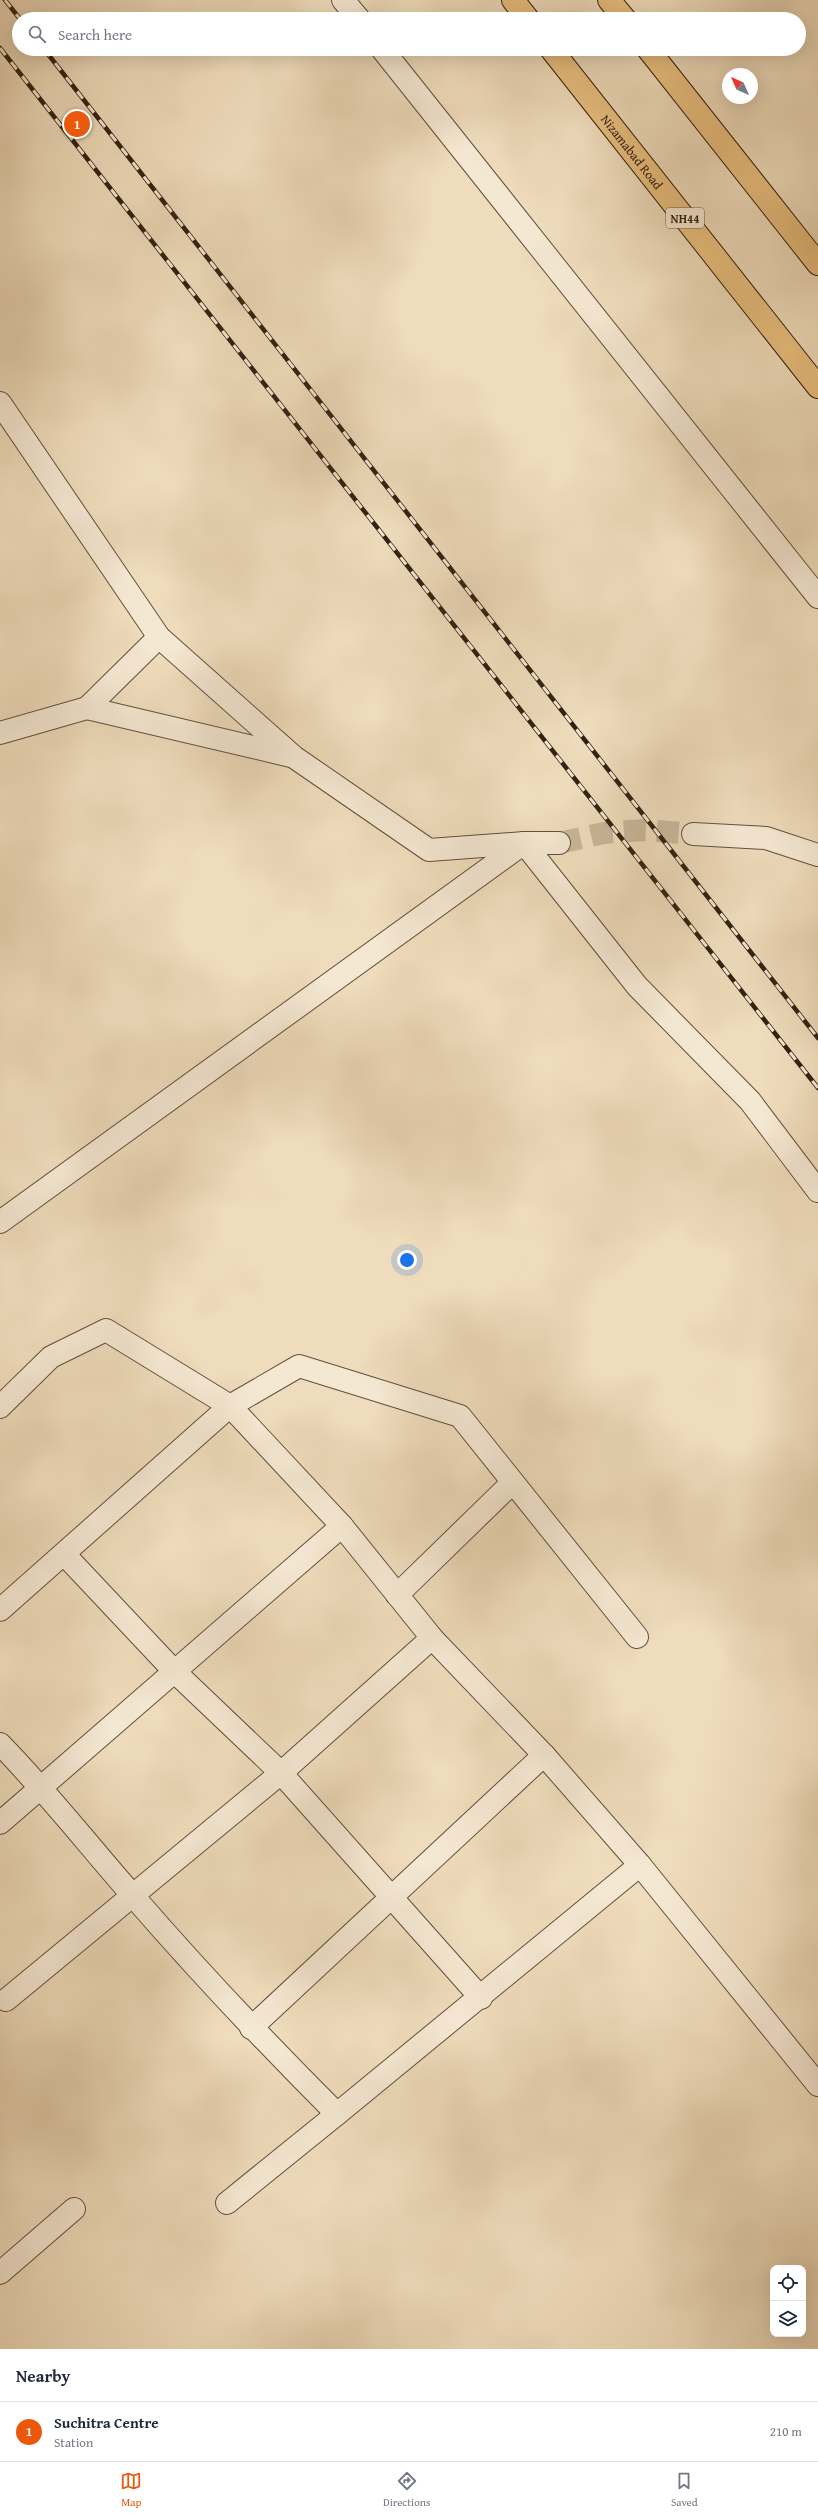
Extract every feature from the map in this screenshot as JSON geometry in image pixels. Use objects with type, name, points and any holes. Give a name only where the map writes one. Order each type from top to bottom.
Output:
[{"type":"highway","points":[[513,0],[522,12]]},
{"type":"highway","points":[[610,0],[619,12]]},
{"type":"highway","name":"Nizamabad Road","points":[[557,56],[818,387]]},
{"type":"highway","points":[[654,56],[818,264]]},
{"type":"street","points":[[344,0],[353,12]]},
{"type":"street","points":[[388,56],[818,597]]},
{"type":"street","points":[[0,403],[159,637],[294,757],[429,850],[524,843],[558,843]]},
{"type":"street","points":[[0,733],[87,708],[159,637]]},
{"type":"street","points":[[87,708],[294,757]]},
{"type":"street","points":[[693,834],[766,838],[818,855]]},
{"type":"street","points":[[524,843],[637,986],[750,1101],[818,1191]]},
{"type":"street","points":[[0,1222],[524,843]]},
{"type":"street","points":[[0,1407],[51,1357],[106,1330],[230,1406],[342,1526],[432,1638],[544,1755],[640,1865],[818,2085]]},
{"type":"street","points":[[0,1610],[230,1406],[299,1366],[460,1416],[512,1483],[637,1637]]},
{"type":"street","points":[[397,1595],[512,1483]]},
{"type":"street","points":[[0,1824],[342,1526]]},
{"type":"street","points":[[64,1554],[175,1672],[281,1773],[391,1899],[481,1998]]},
{"type":"street","points":[[6,2000],[281,1773],[432,1638]]},
{"type":"street","points":[[0,1744],[42,1788],[133,1896],[251,2028],[337,2114]]},
{"type":"street","points":[[251,2028],[544,1755]]},
{"type":"street","points":[[227,2202],[481,1998],[640,1865]]},
{"type":"street","points":[[0,2273],[74,2209]]},
{"type":"tunnel","points":[[559,843],[604,833],[645,830],[693,834]]},
{"type":"railway","points":[[5,0],[14,12]]},
{"type":"railway","points":[[0,48],[818,1088]]},
{"type":"railway","points":[[49,56],[818,1038]]},
{"type":"place","name":"Suchitra Centre","points":[[77,124]]}]
